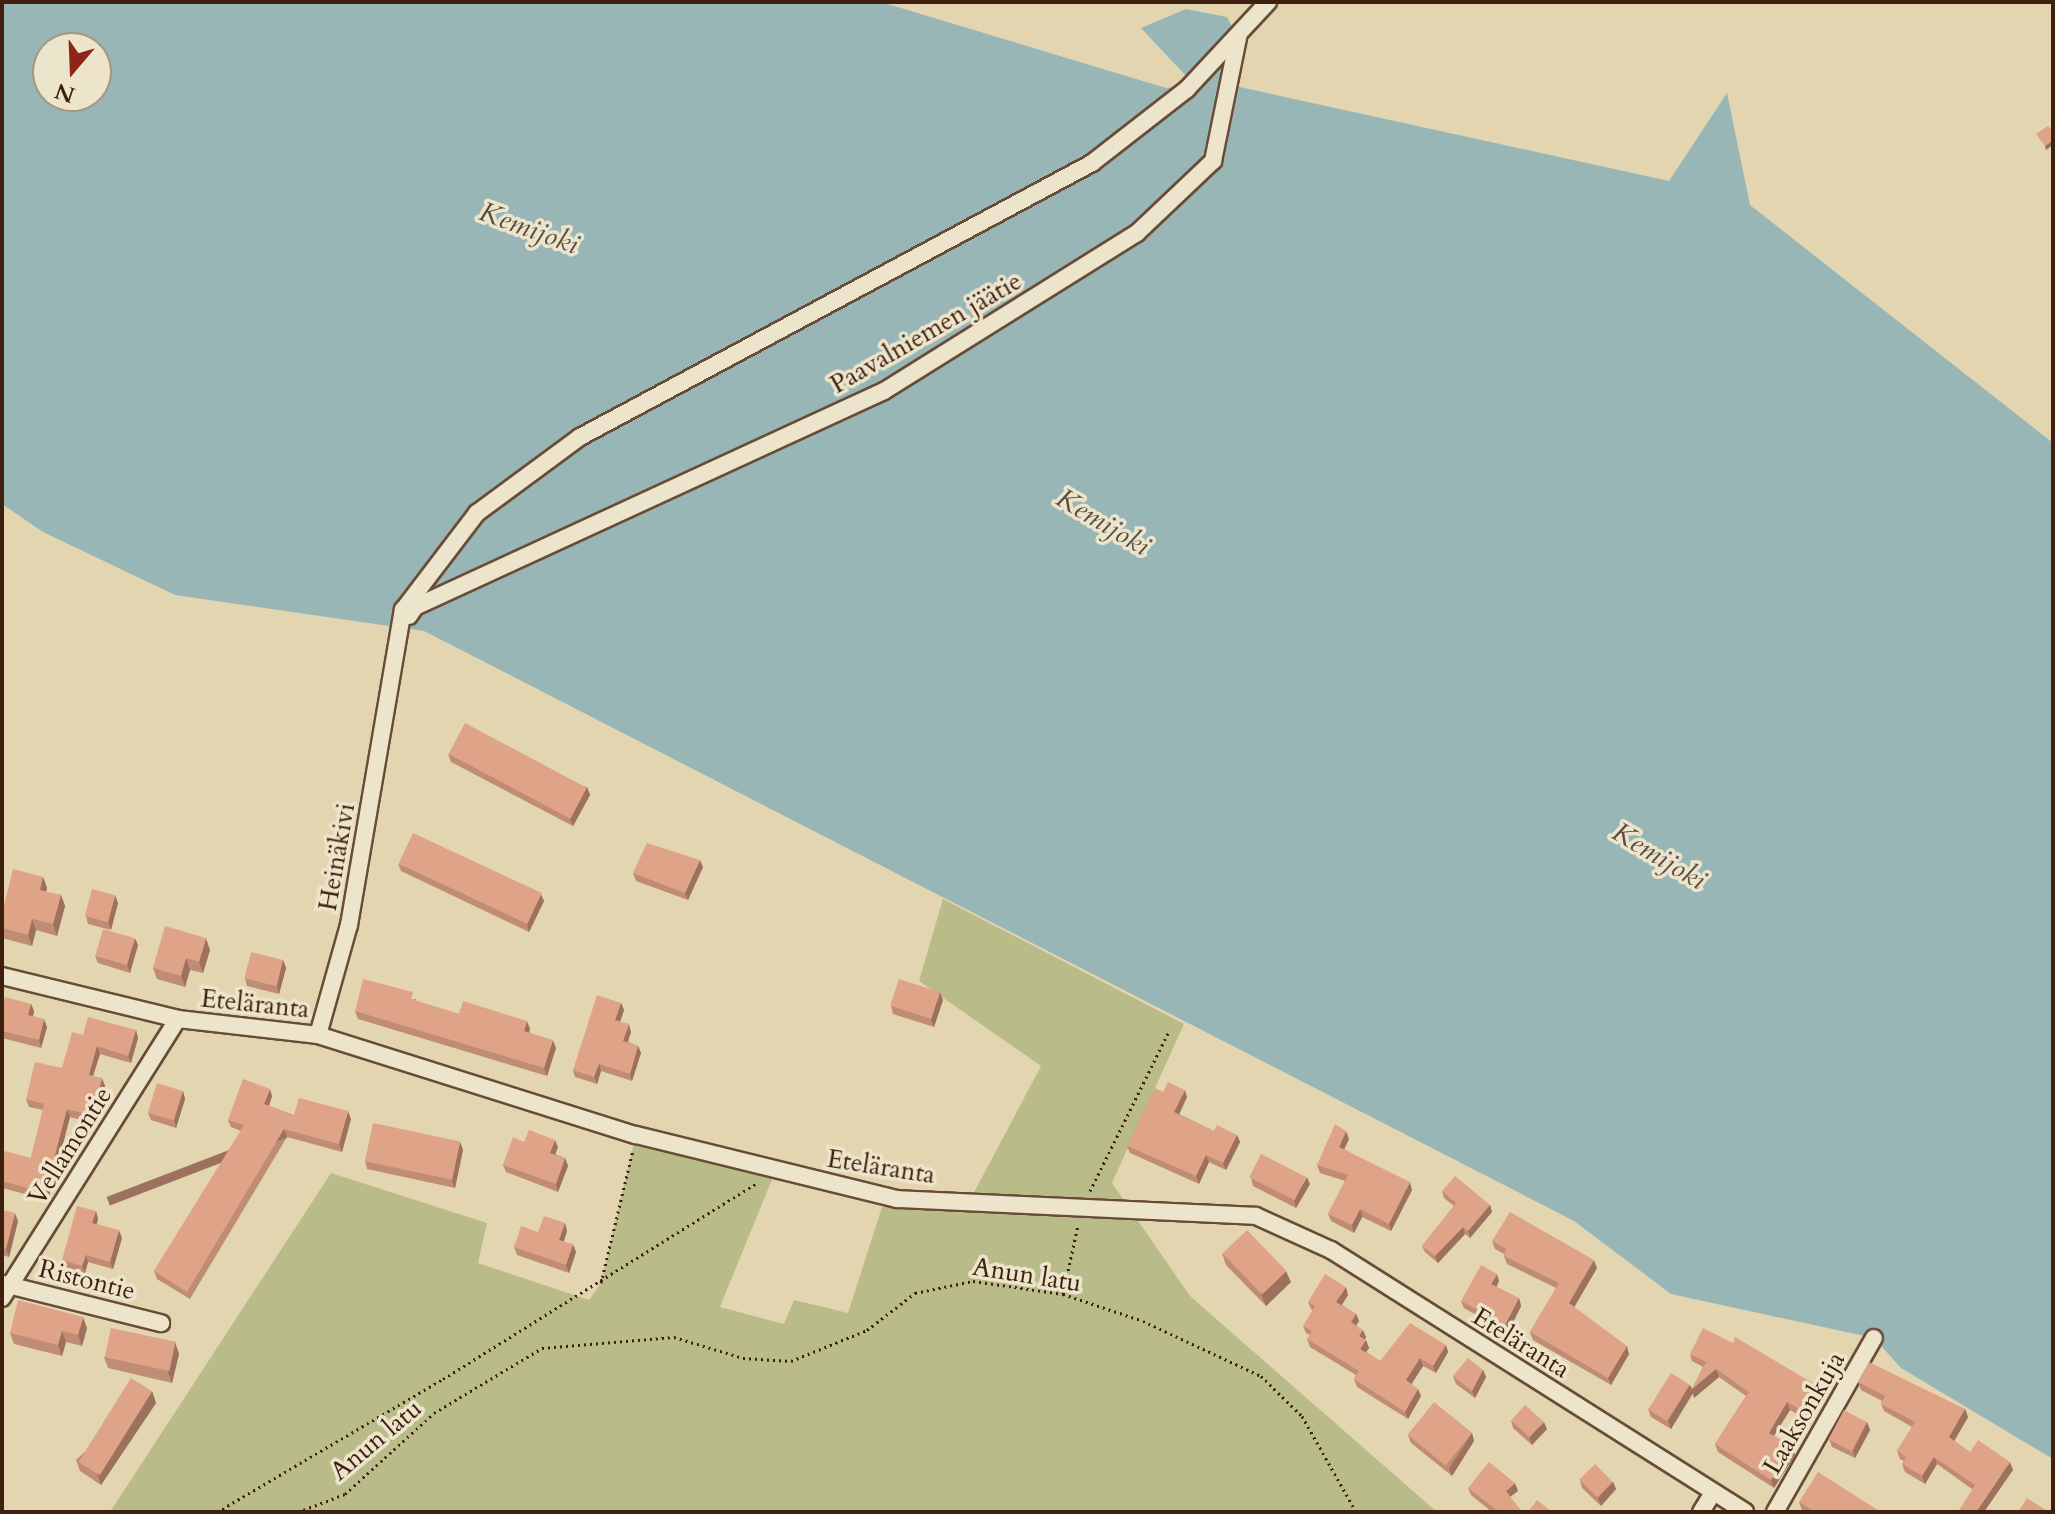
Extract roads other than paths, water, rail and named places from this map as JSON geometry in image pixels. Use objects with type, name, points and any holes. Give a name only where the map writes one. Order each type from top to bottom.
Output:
[{"type":"street","name":"Paavalniemen jäätie","points":[[391,685],[403,610],[477,513],[580,437],[1092,163],[1187,89],[1238,38],[1268,2]]},
{"type":"street","name":"Paavalniemen jäätie","points":[[401,627],[415,607],[884,391],[1137,233],[1213,161],[1238,38]]},
{"type":"street","name":"Heinäkivi","points":[[318,1035],[349,925],[391,685]]},
{"type":"street","name":"Eteläranta","points":[[2,976],[178,1019],[318,1035],[636,1135],[775,1172],[897,1199],[1256,1216],[1318,1244],[1745,1512]]},
{"type":"street","name":"Vellamontie","points":[[5,1289],[178,1019]]},
{"type":"street","name":"Ristontie","points":[[5,1289],[161,1323]]},
{"type":"street","name":"Laaksonkuja","points":[[1775,1512],[1874,1338]]},
{"type":"street","points":[[1701,1512],[1713,1493]]},
{"type":"water","name":"Kemijoki","points":[[2,2],[881,2],[1166,88],[1180,86],[1187,77],[1141,28],[1186,9],[1227,17],[1238,38],[1221,71],[1235,86],[1669,181],[1727,93],[1750,205],[2053,443],[2053,1459],[1901,1368],[1874,1338],[1671,1294],[1574,1221],[424,631],[175,595],[43,532],[2,504]]}]
